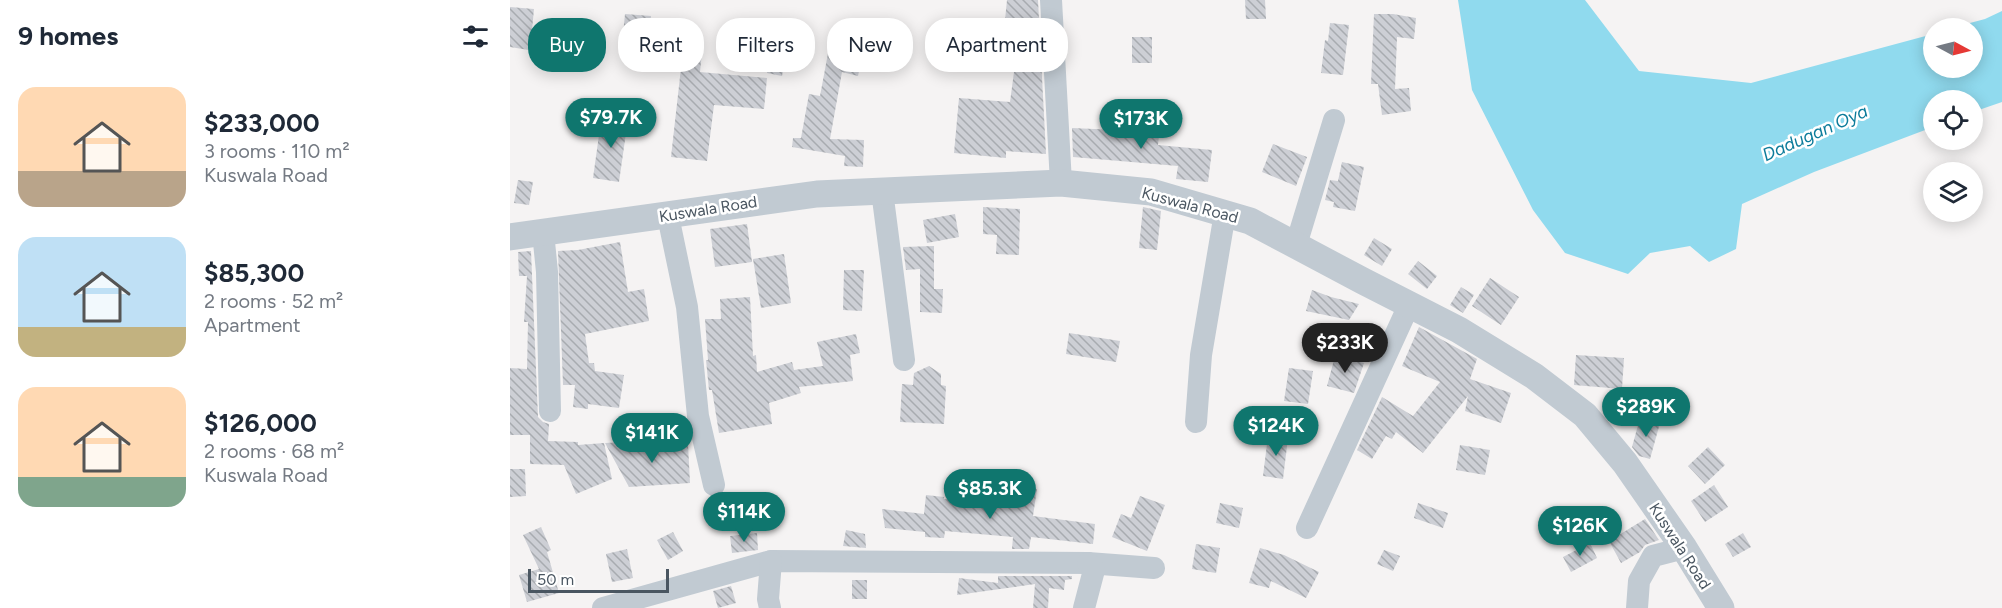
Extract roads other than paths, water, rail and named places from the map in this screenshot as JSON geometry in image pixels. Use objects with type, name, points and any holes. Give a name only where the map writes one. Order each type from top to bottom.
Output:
[{"type":"street","points":[[1051,0],[1061,183]]},
{"type":"street","points":[[1296,245],[1334,120]]},
{"type":"street","name":"Kuswala Road","points":[[510,237],[817,194],[1061,183],[1150,192],[1225,213],[1250,221],[1459,330],[1534,376],[1585,415],[1625,463],[1684,549],[1720,608]]},
{"type":"street","points":[[882,191],[904,360]]},
{"type":"street","points":[[1196,422],[1201,355],[1225,213]]},
{"type":"street","points":[[668,216],[687,307],[698,416],[714,485]]},
{"type":"street","points":[[543,232],[547,272],[550,411]]},
{"type":"street","points":[[1307,528],[1409,305]]},
{"type":"street","points":[[1637,608],[1639,580],[1653,556],[1684,549]]},
{"type":"street","points":[[770,608],[768,599],[771,561]]},
{"type":"street","points":[[603,608],[771,561],[1088,563],[1154,568]]},
{"type":"street","points":[[1084,608],[1094,570],[1088,563]]},
{"type":"water","name":"Dadugan Oya","points":[[1458,0],[1585,0],[1639,71],[1751,83],[1923,37],[1923,78],[1983,78],[1983,20],[2002,11],[2002,102],[1983,109],[1983,90],[1923,90],[1923,131],[1814,172],[1742,204],[1736,249],[1709,262],[1690,246],[1650,253],[1628,274],[1565,253],[1533,210],[1472,90]]}]
